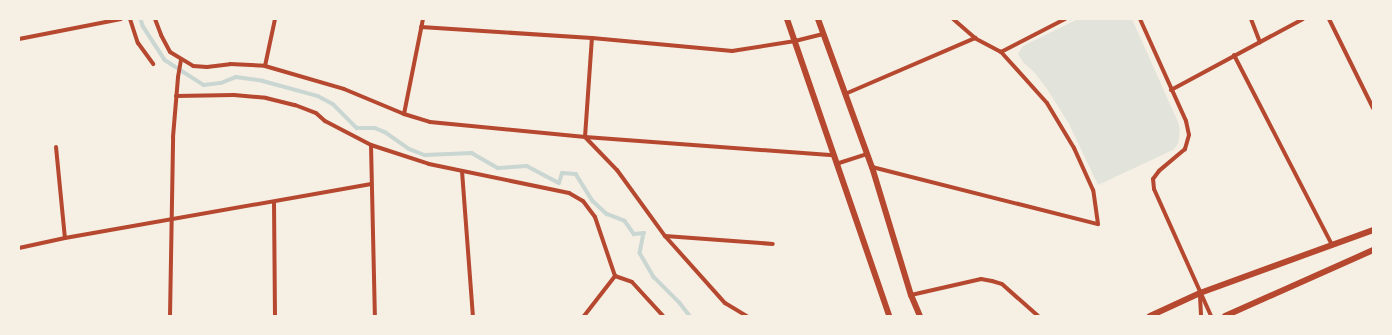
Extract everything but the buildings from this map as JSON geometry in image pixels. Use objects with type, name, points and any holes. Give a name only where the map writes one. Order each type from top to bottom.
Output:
[{"type":"street","points":[[19,39],[121,19]]},
{"type":"street","points":[[130,19],[138,44],[153,64]]},
{"type":"street","points":[[155,19],[170,52],[193,66],[207,67],[230,64],[265,66],[344,89],[404,114],[430,122],[585,137],[833,155]]},
{"type":"street","points":[[265,66],[275,19]]},
{"type":"street","points":[[404,114],[423,19]]},
{"type":"street","points":[[787,19],[889,316]]},
{"type":"street","points":[[872,167],[1098,224],[1093,190],[1074,148],[1047,103],[1001,52],[975,38],[953,19]]},
{"type":"street","points":[[1001,52],[1065,19]]},
{"type":"street","points":[[1140,19],[1186,121],[1189,135],[1185,149],[1153,179],[1154,189],[1211,316]]},
{"type":"street","points":[[1251,19],[1260,42]]},
{"type":"street","points":[[1171,90],[1303,19]]},
{"type":"street","points":[[1329,19],[1373,108]]},
{"type":"street","points":[[820,20],[872,167],[911,295],[920,316]]},
{"type":"street","points":[[421,27],[592,38],[732,50],[795,41],[824,34]]},
{"type":"street","points":[[592,38],[585,137],[617,170],[665,236],[725,303],[747,316]]},
{"type":"street","points":[[846,94],[975,38]]},
{"type":"street","points":[[1234,56],[1332,245]]},
{"type":"street","points":[[170,316],[173,137],[176,96],[181,60]]},
{"type":"street","points":[[176,96],[234,95],[266,98],[295,105],[316,113],[325,121],[371,145],[429,164],[568,193],[583,201],[595,217],[615,276]]},
{"type":"street","points":[[1368,99],[1373,97]]},
{"type":"street","points":[[371,145],[375,316]]},
{"type":"street","points":[[56,147],[65,238]]},
{"type":"street","points":[[836,164],[867,154]]},
{"type":"street","points":[[462,171],[473,316]]},
{"type":"street","points":[[19,248],[65,238],[372,184]]},
{"type":"street","points":[[274,202],[275,316]]},
{"type":"street","points":[[1150,316],[1200,293],[1373,230]]},
{"type":"street","points":[[665,236],[773,244]]},
{"type":"street","points":[[1225,316],[1373,250]]},
{"type":"street","points":[[584,316],[615,276]]},
{"type":"street","points":[[615,276],[632,282],[663,316]]},
{"type":"street","points":[[911,295],[981,280],[992,280],[1002,284],[1038,316]]},
{"type":"street","points":[[1200,293],[1202,316]]},
{"type":"shaded area","points":[[1078,19],[1132,19],[1178,122],[1180,130],[1178,144],[1173,150],[1098,185],[1069,124],[1047,89],[1034,72],[1023,62],[1018,54],[1023,46]]},
{"type":"waterway","points":[[141,19],[143,26],[165,60],[204,85],[221,83],[236,77],[263,81],[318,96],[333,104],[357,128],[375,128],[385,132],[409,149],[425,155],[472,153],[498,168],[527,166],[559,183],[562,173],[576,174],[593,201],[607,214],[625,221],[634,234],[644,233],[640,253],[654,277],[680,303],[690,316]]}]
